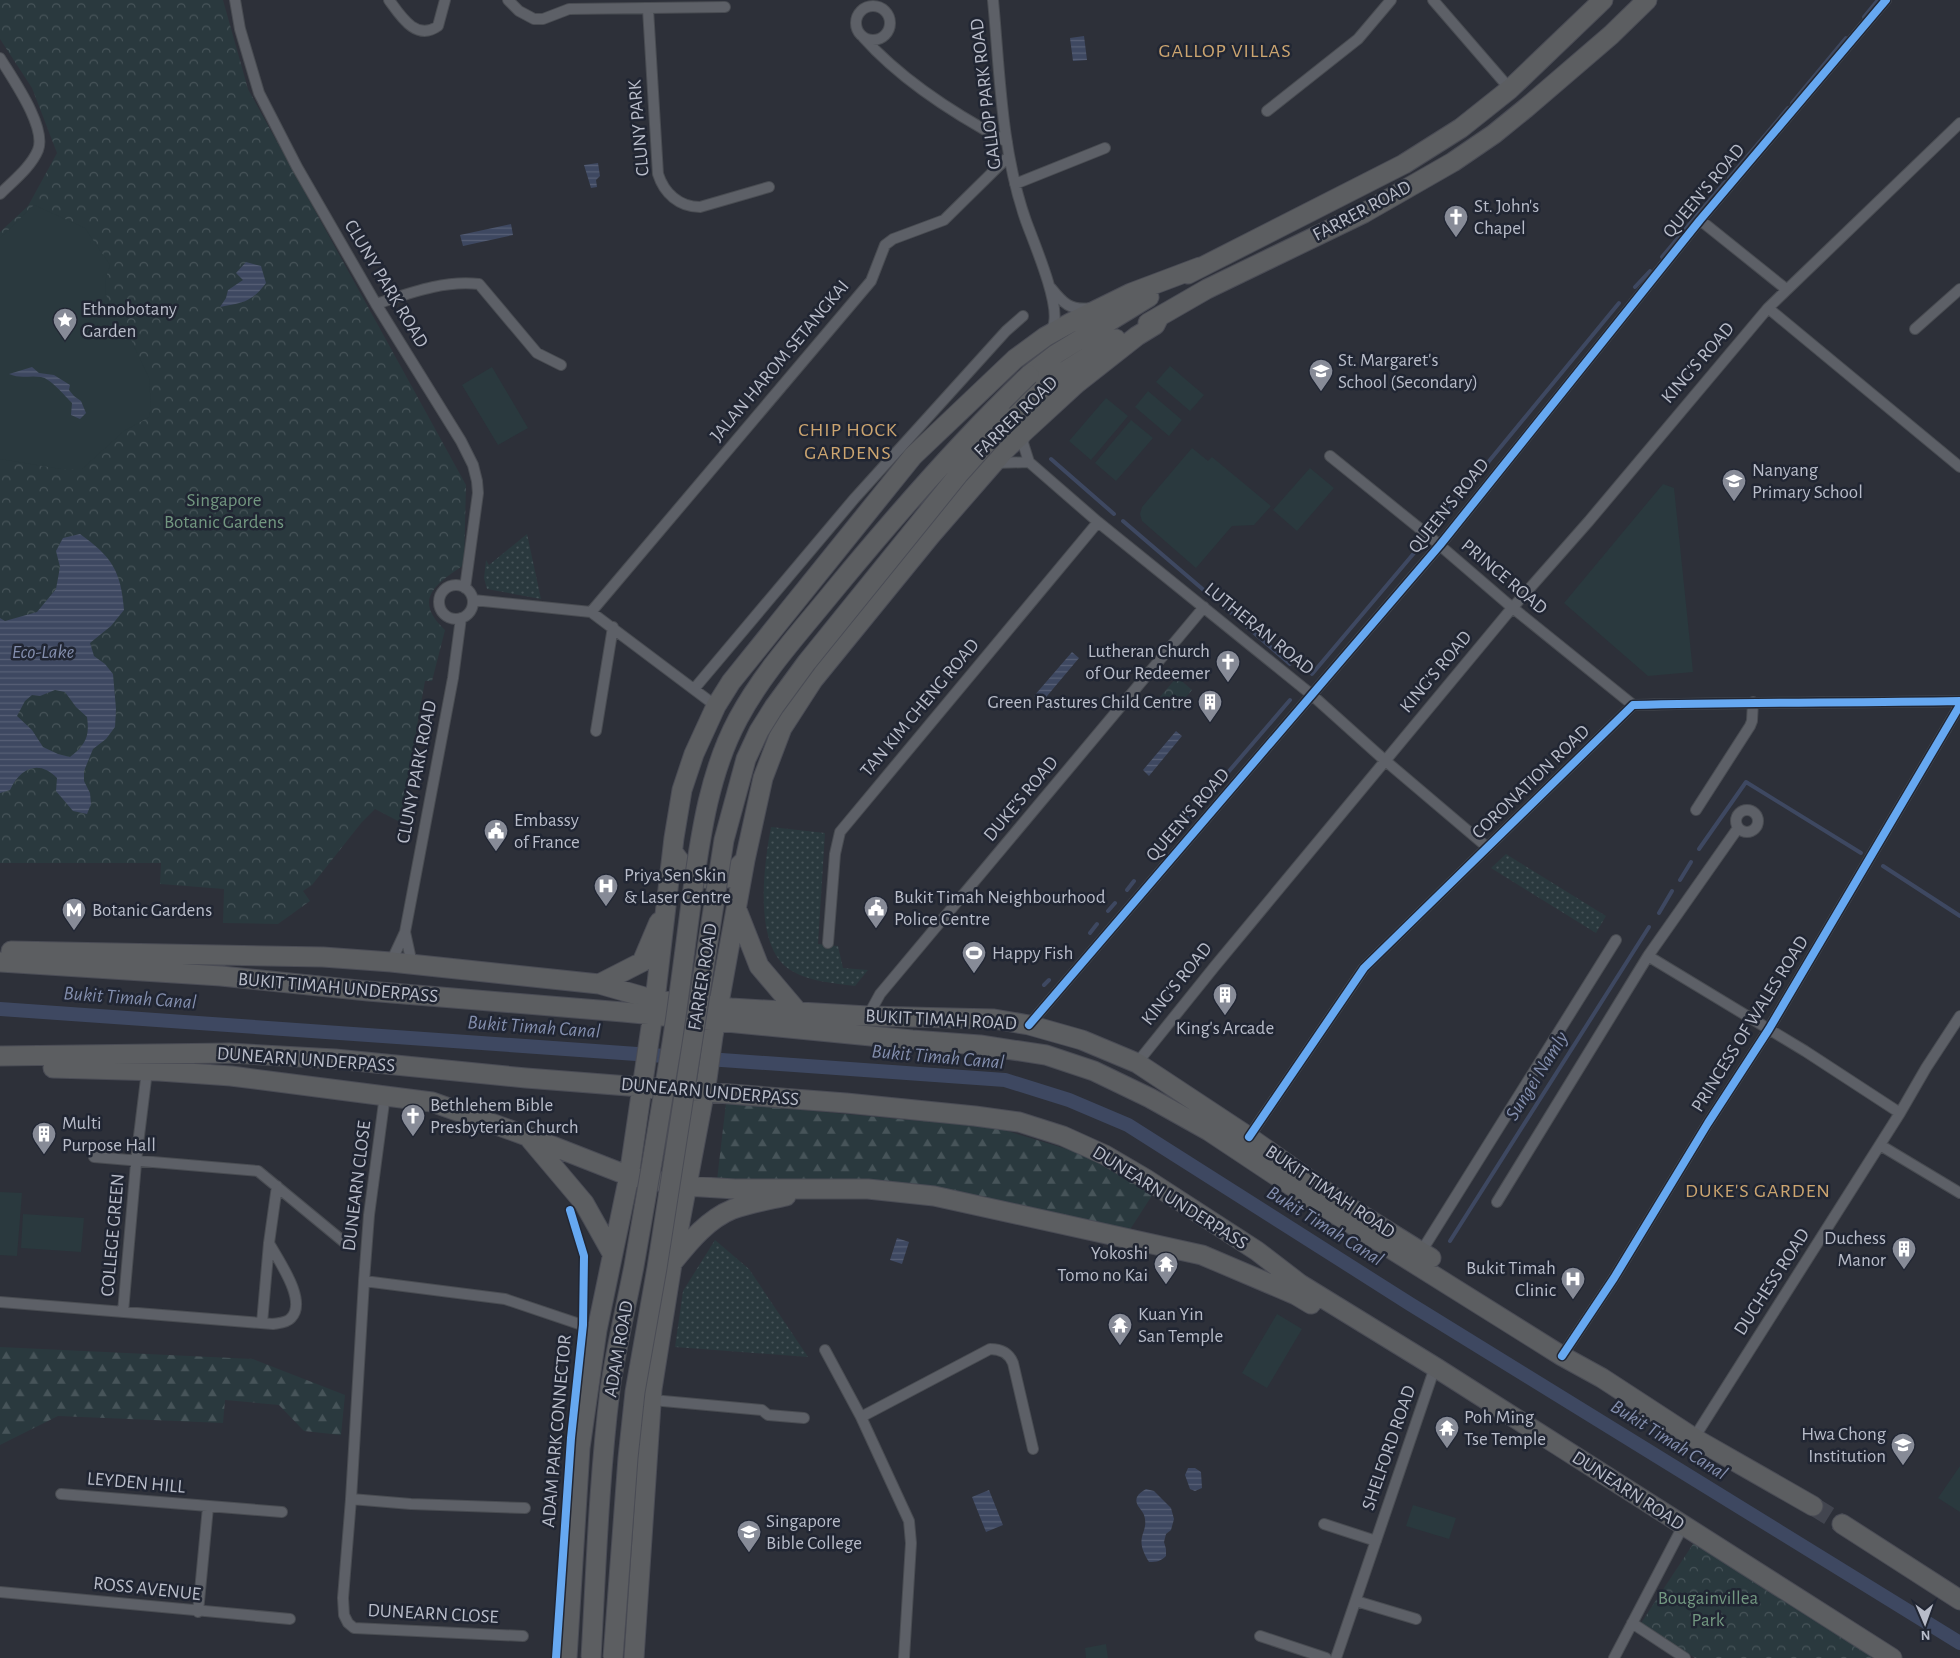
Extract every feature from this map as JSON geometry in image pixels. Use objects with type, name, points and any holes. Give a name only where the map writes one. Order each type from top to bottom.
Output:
[{"type":"highway","name":"FARRER ROAD","points":[[672,1043],[701,833],[709,796],[724,748],[736,721],[756,688],[793,640],[882,532],[943,462],[983,419],[1029,376],[1056,354],[1104,323],[1200,268],[1404,164],[1461,128],[1510,89],[1603,0]]},
{"type":"highway","name":"FARRER ROAD","points":[[693,1047],[724,840],[746,759],[760,730],[807,662],[958,474],[1010,418],[1057,376],[1114,340],[1207,289],[1364,213],[1453,162],[1494,134],[1526,108],[1611,35],[1647,0]]},
{"type":"highway","points":[[567,1658],[580,1448],[597,1330],[629,1176],[644,1083],[682,790],[694,754],[716,706],[731,682],[913,456],[1014,359],[1045,337],[1131,293],[1200,268]]},
{"type":"highway","points":[[634,1658],[656,1401],[672,1264],[707,1079],[718,1006],[745,860],[763,778],[782,728],[813,680],[931,535],[994,463],[1026,430],[1076,384],[1155,325],[1159,317]]},
{"type":"highway","points":[[673,852],[687,872],[704,880],[727,878],[745,860]]},
{"type":"highway","points":[[599,984],[642,962],[666,907]]},
{"type":"highway","points":[[737,908],[759,966],[798,1012]]},
{"type":"highway","name":"BUKIT TIMAH ROAD","points":[[0,950],[323,957],[412,964],[599,984],[655,1000],[868,1016],[994,1019],[1029,1025],[1082,1040],[1136,1063],[1249,1137],[1341,1202],[1421,1252],[1463,1281],[1471,1297]]},
{"type":"highway","name":"BUKIT TIMAH UNDERPASS","points":[[0,962],[221,976],[368,991],[980,1045],[1046,1055],[1094,1071],[1150,1098],[1209,1131],[1401,1254]]},
{"type":"highway","name":"ADAM ROAD","points":[[591,1658],[603,1455],[611,1388],[672,1043]]},
{"type":"highway","name":"ADAM ROAD","points":[[614,1658],[628,1458],[635,1392],[693,1047]]},
{"type":"highway","name":"DUNEARN UNDERPASS","points":[[0,1056],[228,1053],[335,1059],[526,1078],[856,1104],[1019,1122],[1063,1136],[1122,1164],[1241,1241],[1300,1284],[1364,1324]]},
{"type":"highway","points":[[0,1065],[231,1076],[432,1102],[527,1136],[629,1176],[686,1186],[868,1189],[934,1196],[1202,1255],[1296,1295],[1341,1318],[1364,1324]]},
{"type":"highway","points":[[527,1136],[584,1203],[612,1253]]},
{"type":"highway","points":[[672,1264],[688,1243],[711,1221],[733,1209],[816,1189]]},
{"type":"highway","name":"BUKIT TIMAH ROAD","points":[[1401,1254],[1562,1356],[1602,1378],[1694,1438],[1812,1506]]},
{"type":"highway","points":[[604,1296],[614,1282],[627,1274],[650,1277],[662,1293],[666,1308]]},
{"type":"highway","name":"DUNEARN ROAD","points":[[1364,1324],[1435,1367],[1892,1658]]},
{"type":"highway","points":[[1842,1524],[1960,1600]]},
{"type":"street","name":"CLUNY PARK ROAD","points":[[235,0],[240,30],[259,93],[297,167],[376,304],[461,441],[473,465],[478,493],[465,588]]},
{"type":"street","points":[[389,0],[402,19],[414,29],[428,31],[438,26],[445,0]]},
{"type":"street","points":[[508,0],[519,11],[534,19],[543,19],[569,10],[725,7]]},
{"type":"street","name":"GALLOP PARK ROAD","points":[[993,0],[1006,142],[1015,184],[1049,286],[1055,316],[1054,324],[1045,337]]},
{"type":"street","points":[[1267,111],[1358,39],[1392,0]]},
{"type":"street","points":[[1433,0],[1510,89]]},
{"type":"street","name":"QUEEN'S ROAD","points":[[1029,1025],[1440,545],[1700,220],[1886,0]]},
{"type":"street","points":[[889,62],[883,51],[890,21],[887,13],[881,8],[867,6],[861,10],[856,21],[856,27],[863,37],[889,62],[963,119],[1006,142]]},
{"type":"street","name":"CLUNY PARK","points":[[648,9],[658,174],[662,186],[676,201],[693,207],[700,207],[769,187]]},
{"type":"street","points":[[863,37],[876,40],[888,32]]},
{"type":"street","points":[[0,58],[32,110],[38,128],[39,148],[26,169],[0,194]]},
{"type":"street","name":"KING'S ROAD","points":[[1136,1063],[1513,607],[1589,521],[1768,308],[1960,123]]},
{"type":"street","name":"GALLOP PARK ROAD","points":[[1015,184],[1105,148]]},
{"type":"street","name":"JALAN HAROM SETANGKAI","points":[[591,612],[871,281],[885,245],[893,239],[944,220],[1009,156]]},
{"type":"street","points":[[1700,220],[1786,289]]},
{"type":"street","points":[[376,304],[435,285],[462,282],[479,284],[537,352],[561,365]]},
{"type":"street","name":"GALLOP PARK ROAD","points":[[1049,286],[1060,300],[1077,309],[1108,305]]},
{"type":"street","points":[[1915,329],[1960,290]]},
{"type":"street","points":[[1768,308],[1960,467]]},
{"type":"street","points":[[694,689],[854,499],[1006,331],[1024,316]]},
{"type":"street","points":[[994,463],[1007,461],[1029,462],[1023,443],[1026,430]]},
{"type":"street","name":"PRINCE ROAD","points":[[1330,456],[1633,705]]},
{"type":"street","name":"LUTHERAN ROAD","points":[[1029,462],[1098,522],[1312,695],[1486,847]]},
{"type":"street","name":"TAN KIM CHENG ROAD","points":[[828,942],[835,854],[840,832],[1098,522]]},
{"type":"street","points":[[456,585],[465,588],[471,594],[473,600],[470,611],[461,618],[451,618],[444,614],[440,610],[439,598],[442,592],[450,586],[456,585]]},
{"type":"street","points":[[473,600],[591,612],[716,706]]},
{"type":"street","name":"DUKE'S ROAD","points":[[868,1016],[880,994],[1204,607]]},
{"type":"street","name":"CLUNY PARK ROAD","points":[[391,962],[405,932],[453,678],[461,618]]},
{"type":"street","points":[[596,731],[613,628]]},
{"type":"street","points":[[1633,705],[1753,702],[1860,703],[1960,701]]},
{"type":"street","points":[[1696,810],[1750,726],[1753,702]]},
{"type":"street","name":"CORONATION ROAD","points":[[1249,1137],[1364,968],[1633,705]]},
{"type":"street","name":"PRINCESS OF WALES ROAD","points":[[1562,1356],[1614,1278],[1708,1123],[1769,1028],[1960,705]]},
{"type":"street","points":[[1497,1202],[1648,956],[1738,828]]},
{"type":"street","name":"CLUNY PARK ROAD","points":[[405,932],[412,964]]},
{"type":"street","points":[[1421,1252],[1616,940]]},
{"type":"street","points":[[1648,956],[1769,1028],[1900,1113]]},
{"type":"street","name":"DUCHESS ROAD","points":[[1694,1438],[1960,1016]]},
{"type":"street","name":"COLLEGE GREEN","points":[[123,1312],[147,1071]]},
{"type":"street","name":"DUNEARN CLOSE","points":[[385,1095],[370,1214],[364,1281],[343,1598],[344,1615],[348,1623],[354,1628],[523,1636]]},
{"type":"street","points":[[1880,1144],[1960,1193]]},
{"type":"street","name":"COLLEGE GREEN","points":[[94,1157],[258,1172],[344,1242]]},
{"type":"street","points":[[262,1323],[269,1243],[277,1186]]},
{"type":"street","name":"COLLEGE GREEN","points":[[0,1302],[272,1324],[288,1321],[294,1314],[296,1297],[291,1283],[269,1243]]},
{"type":"street","points":[[364,1281],[494,1298],[518,1303],[597,1330]]},
{"type":"street","points":[[825,1350],[860,1417],[909,1521],[911,1542],[904,1658]]},
{"type":"street","points":[[860,1417],[990,1350],[996,1350],[1007,1354],[1013,1363],[1032,1449]]},
{"type":"street","name":"SHELFORD ROAD","points":[[1336,1658],[1435,1367]]},
{"type":"street","points":[[656,1401],[762,1410],[768,1415],[804,1418]]},
{"type":"street","name":"LEYDEN HILL","points":[[61,1494],[282,1512]]},
{"type":"street","points":[[351,1499],[411,1504],[525,1508]]},
{"type":"street","name":"LEYDEN HILL","points":[[198,1612],[208,1507]]},
{"type":"street","name":"SHELFORD ROAD","points":[[1324,1524],[1376,1541]]},
{"type":"street","points":[[1614,1658],[1683,1526]]},
{"type":"street","name":"ROSS AVENUE","points":[[0,1592],[290,1620]]},
{"type":"street","points":[[1356,1600],[1416,1619]]},
{"type":"street","points":[[1632,1623],[1685,1658]]},
{"type":"street","points":[[1260,1636],[1326,1658]]},
{"type":"green space","name":"Singapore Botanic Gardens","points":[[0,0],[223,0],[248,89],[466,485],[464,565],[437,586],[429,601],[430,609],[435,619],[445,630],[432,681],[425,681],[400,822],[375,809],[362,822],[312,885],[303,891],[310,901],[278,924],[223,923],[224,889],[160,884],[161,863],[0,863],[0,232],[28,206],[57,153],[32,88],[0,39]]},
{"type":"green space","name":"Ethnobotany Garden","points":[[34,205],[85,228],[110,265],[106,278],[105,292],[114,315],[126,329],[149,378],[151,408],[149,417],[124,431],[82,469],[61,469],[0,459],[0,238]]},
{"type":"green space","points":[[1170,366],[1204,395],[1190,411],[1156,382]]},
{"type":"green space","points":[[492,367],[528,428],[498,445],[462,385]]},
{"type":"green space","points":[[1148,391],[1182,420],[1169,436],[1135,407]]},
{"type":"green space","points":[[1106,398],[1128,416],[1091,460],[1069,441]]},
{"type":"green space","points":[[1131,420],[1153,438],[1116,481],[1095,463]]},
{"type":"green space","points":[[1192,448],[1208,461],[1212,457],[1271,506],[1254,525],[1232,526],[1196,568],[1142,521],[1140,514],[1142,507]]},
{"type":"green space","points":[[1310,468],[1334,488],[1297,531],[1273,510]]},
{"type":"green space","points":[[1663,484],[1674,488],[1693,672],[1648,676],[1564,603]]},
{"type":"green space","points":[[527,534],[541,599],[487,589],[484,578],[486,560],[489,565]]},
{"type":"green space","points":[[1177,677],[1192,690],[1174,711],[1159,698]]},
{"type":"green space","points":[[771,827],[825,833],[818,944],[838,946],[843,968],[868,970],[855,986],[807,978],[792,971],[779,960],[771,944],[766,926],[764,905],[764,883]]},
{"type":"green space","points":[[1506,854],[1606,916],[1596,933],[1491,868]]},
{"type":"green space","points":[[726,1103],[997,1128],[1080,1153],[1153,1194],[1129,1231],[933,1189],[717,1180]]},
{"type":"green space","points":[[0,1192],[22,1193],[17,1256],[0,1255]]},
{"type":"green space","points":[[23,1214],[84,1218],[81,1252],[21,1248]]},
{"type":"green space","points":[[715,1240],[749,1269],[808,1357],[675,1347],[683,1291]]},
{"type":"green space","points":[[1277,1314],[1302,1329],[1267,1388],[1242,1373]]},
{"type":"green space","points":[[0,1347],[253,1359],[345,1395],[341,1435],[304,1431],[279,1405],[225,1400],[223,1423],[58,1416],[0,1445]]},
{"type":"green space","points":[[1960,1466],[1960,1512],[1938,1498]]},
{"type":"green space","points":[[1413,1505],[1456,1518],[1449,1539],[1406,1526]]},
{"type":"green space","name":"Bougainvillea Park","points":[[1695,1541],[1874,1658],[1695,1658],[1641,1623]]},
{"type":"green space","points":[[1106,1644],[1108,1658],[1086,1658],[1085,1648]]},
{"type":"water","points":[[1084,36],[1087,60],[1073,61],[1070,38]]},
{"type":"water","points":[[598,163],[600,176],[596,180],[597,187],[591,188],[584,165]]},
{"type":"water","points":[[511,224],[513,235],[463,246],[460,235]]},
{"type":"water","points":[[246,262],[261,266],[266,283],[246,301],[220,307],[226,298],[228,290],[243,280],[236,273]]},
{"type":"water","points":[[32,367],[39,373],[54,375],[70,385],[69,390],[81,401],[86,413],[80,419],[71,415],[72,403],[49,380],[9,374]]},
{"type":"water","name":"Eco-Lake","points":[[80,534],[100,550],[113,566],[123,596],[124,610],[111,626],[90,643],[94,656],[105,664],[113,674],[116,709],[115,727],[106,739],[93,749],[84,771],[84,781],[90,793],[91,804],[87,814],[73,811],[56,791],[57,778],[43,769],[30,769],[19,776],[10,790],[0,793],[0,618],[5,621],[37,612],[56,589],[60,567],[56,551],[63,538]],"holes":[[[55,690],[65,692],[76,707],[87,717],[88,724],[87,735],[83,744],[70,757],[43,747],[32,730],[17,716],[25,701],[32,695],[40,696]]]},
{"type":"water","points":[[1072,652],[1079,658],[1042,702],[1034,696]]},
{"type":"water","points":[[1176,731],[1182,736],[1149,776],[1143,770]]},
{"type":"water","points":[[897,1238],[909,1242],[902,1264],[890,1260]]},
{"type":"water","points":[[1188,1468],[1195,1468],[1201,1472],[1202,1488],[1195,1491],[1190,1489],[1185,1475]]},
{"type":"water","points":[[1146,1489],[1154,1491],[1171,1508],[1174,1519],[1171,1530],[1166,1534],[1164,1542],[1166,1556],[1154,1562],[1149,1562],[1144,1553],[1142,1540],[1145,1521],[1136,1500],[1141,1492]]},
{"type":"water","points":[[989,1490],[1003,1525],[986,1532],[972,1497]]},
{"type":"waterway","points":[[1864,17],[1878,0]]},
{"type":"waterway","points":[[1792,103],[1846,38]]},
{"type":"waterway","points":[[1729,178],[1788,108]]},
{"type":"waterway","points":[[1662,257],[1725,182]]},
{"type":"waterway","points":[[1635,287],[1650,271]]},
{"type":"waterway","points":[[1439,522],[1619,303]]},
{"type":"waterway","points":[[1051,459],[1114,514]]},
{"type":"waterway","points":[[1123,521],[1206,592]]},
{"type":"waterway","points":[[1312,674],[1420,546]]},
{"type":"waterway","points":[[1222,605],[1290,664]]},
{"type":"waterway","points":[[1200,805],[1290,700]]},
{"type":"waterway","name":"Sungei Namly","points":[[1699,849],[1746,782],[1861,853]]},
{"type":"waterway","points":[[1164,846],[1188,818]]},
{"type":"waterway","name":"Sungei Namly","points":[[1680,880],[1691,862]]},
{"type":"waterway","name":"Sungei Namly","points":[[1883,866],[1960,916]]},
{"type":"waterway","points":[[1127,890],[1134,881]]},
{"type":"waterway","name":"Sungei Namly","points":[[1659,913],[1672,891]]},
{"type":"waterway","points":[[1108,911],[1115,903]]},
{"type":"waterway","points":[[1090,933],[1097,924]]},
{"type":"waterway","name":"Sungei Namly","points":[[1450,1241],[1649,927]]},
{"type":"waterway","points":[[1044,985],[1049,980]]},
{"type":"waterway","name":"Bukit Timah Canal","points":[[0,1009],[1005,1080],[1069,1100],[1128,1125],[1410,1304],[1960,1643]]},
{"type":"tunnel","points":[[1813,1506],[1842,1524]]},
{"type":"cycle path","points":[[1029,1025],[1440,545],[1700,220],[1886,0]]},
{"type":"cycle path","points":[[1249,1137],[1364,968],[1633,705],[1960,701]]},
{"type":"cycle path","points":[[1562,1356],[1614,1278],[1708,1123],[1769,1029],[1960,705]]},
{"type":"cycle path","name":"ADAM PARK CONNECTOR","points":[[556,1658],[571,1438],[583,1325],[584,1256],[570,1210]]},
{"type":"place","name":"St. John's Chapel","points":[[1456,238]]},
{"type":"place","name":"Ethnobotany Garden","points":[[65,341]]},
{"type":"place","name":"St. Margaret's School (Secondary)","points":[[1321,392]]},
{"type":"place","name":"Nanyang Primary School","points":[[1734,502]]},
{"type":"place","name":"Lutheran Church of Our Redeemer","points":[[1228,683]]},
{"type":"place","name":"Green Pastures Child Centre","points":[[1210,723]]},
{"type":"place","name":"Embassy of France","points":[[496,852]]},
{"type":"place","name":"Priya Sen Skin & Laser Centre","points":[[606,907]]},
{"type":"place","name":"Bukit Timah Neighbourhood Police Centre","points":[[876,929]]},
{"type":"place","name":"Botanic Gardens","points":[[74,931]]},
{"type":"place","name":"Happy Fish","points":[[974,974]]},
{"type":"place","name":"King's Arcade","points":[[1225,1016]]},
{"type":"place","name":"Bethlehem Bible Presbyterian Church","points":[[413,1137]]},
{"type":"place","name":"Multi Purpose Hall","points":[[44,1155]]},
{"type":"place","name":"Duchess Manor","points":[[1904,1270]]},
{"type":"place","name":"Yokoshi Tomo no Kai","points":[[1166,1285]]},
{"type":"place","name":"Bukit Timah Clinic","points":[[1573,1300]]},
{"type":"place","name":"Kuan Yin San Temple","points":[[1120,1346]]},
{"type":"place","name":"Poh Ming Tse Temple","points":[[1447,1449]]},
{"type":"place","name":"Hwa Chong Institution","points":[[1903,1466]]},
{"type":"place","name":"Singapore Bible College","points":[[749,1553]]},
{"type":"district","name":"GALLOP VILLAS","points":[[1225,51]]},
{"type":"district","name":"CHIP HOCK GARDENS","points":[[848,442]]},
{"type":"district","name":"DUKE'S GARDEN","points":[[1758,1191]]}]
